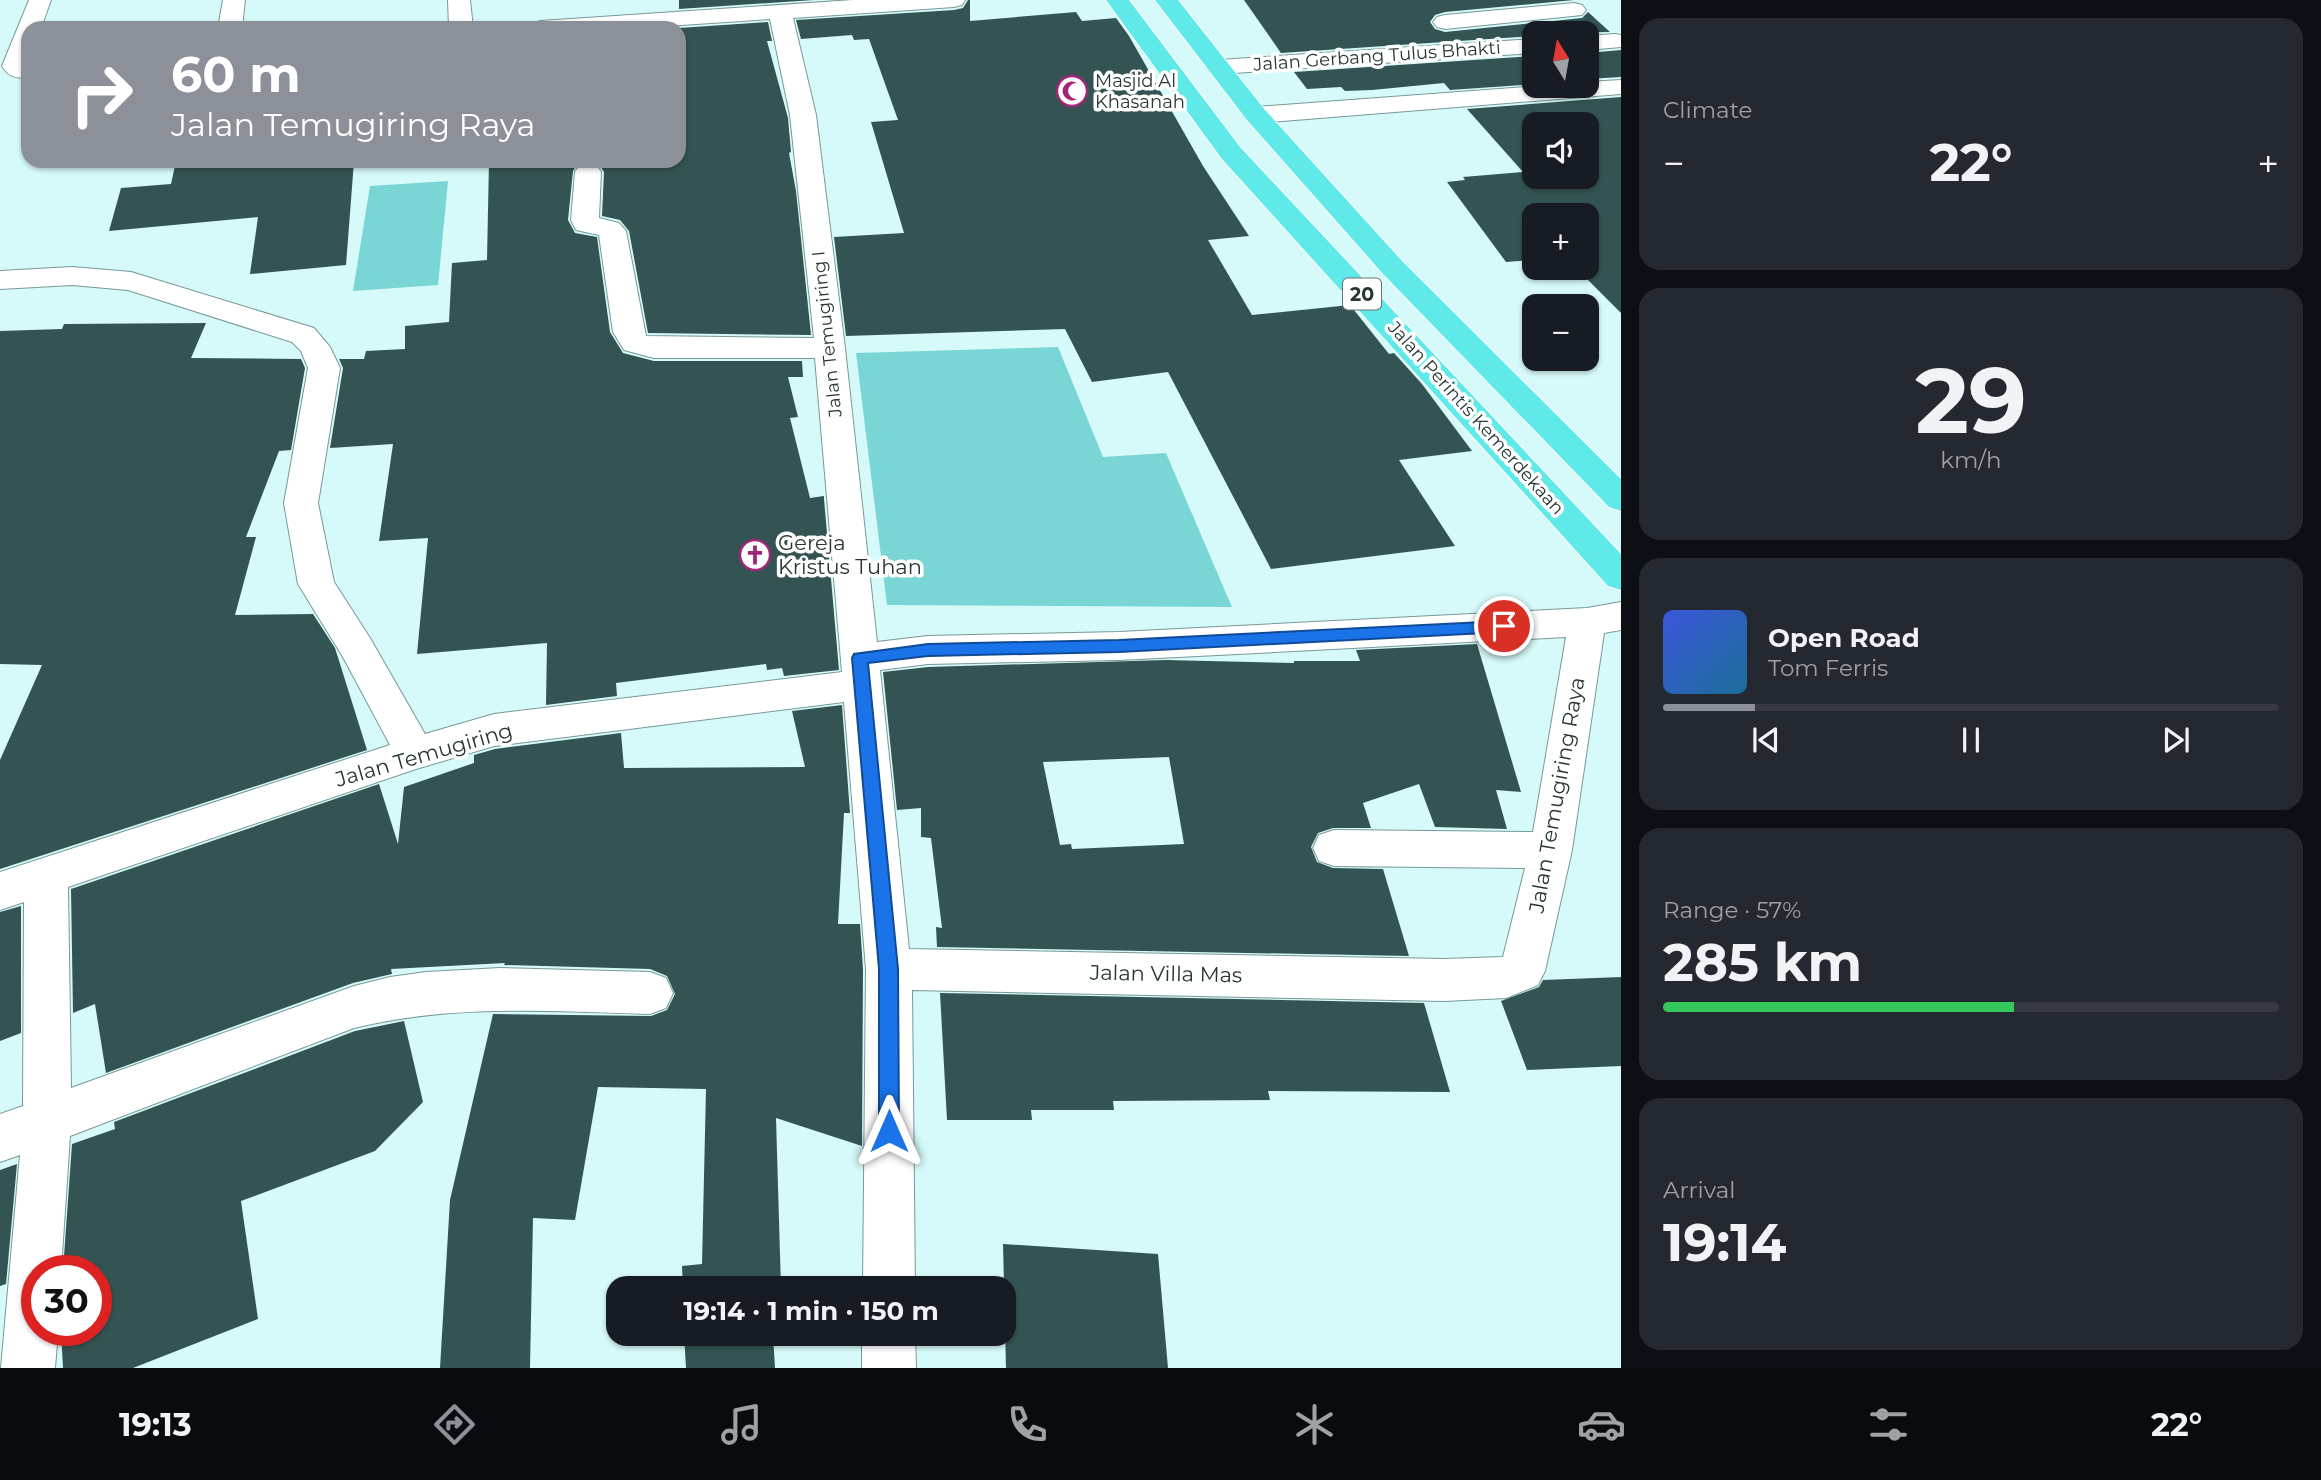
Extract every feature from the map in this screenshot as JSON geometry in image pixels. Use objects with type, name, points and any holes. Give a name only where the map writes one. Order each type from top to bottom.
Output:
[{"type":"highway","name":"Jalan Perintis Kemerdekaan","points":[[1117,0],[1231,153],[1621,577]]},
{"type":"highway","name":"Jalan Perintis Kemerdekaan","points":[[1166,0],[1256,115],[1394,269],[1621,499]]},
{"type":"street","points":[[32,21],[40,0]]},
{"type":"street","points":[[231,21],[234,0]]},
{"type":"street","points":[[459,0],[460,21]]},
{"type":"street","points":[[590,21],[681,8],[780,13],[954,0]]},
{"type":"street","points":[[1443,51],[1445,22],[1466,0]]},
{"type":"street","points":[[1445,22],[1574,10]]},
{"type":"street","name":"Jalan Temugiring I","points":[[780,13],[803,115],[830,348],[889,969],[889,1276]]},
{"type":"street","points":[[1600,42],[1615,41]]},
{"type":"street","name":"Jalan Gerbang Tulus Bhakti","points":[[1219,67],[1522,47]]},
{"type":"street","points":[[1256,115],[1621,87]]},
{"type":"street","points":[[588,172],[586,225],[607,227],[612,231],[628,332],[635,343],[654,348],[830,348]]},
{"type":"street","points":[[0,280],[72,276],[131,281],[303,335],[316,347],[324,368],[301,503],[316,584],[357,648],[415,753]]},
{"type":"street","name":"Jalan Temugiring Raya","points":[[861,671],[928,650],[1119,646],[1604,619],[1522,971],[1506,976],[1444,980]]},
{"type":"street","name":"Jalan Temugiring","points":[[0,891],[415,753],[494,730],[861,671]]},
{"type":"street","points":[[1335,848],[1551,850]]},
{"type":"street","points":[[28,1368],[47,1119],[46,876]]},
{"type":"street","name":"Jalan Villa Mas","points":[[889,969],[1444,980]]},
{"type":"street","points":[[0,1138],[354,1007],[391,996],[446,989],[650,993]]},
{"type":"street","points":[[889,1346],[889,1368]]},
{"type":"shaded area","points":[[448,181],[438,285],[353,291],[370,186]]},
{"type":"shaded area","points":[[1058,347],[1103,457],[1166,453],[1232,607],[887,605],[856,353]]},
{"type":"building","points":[[679,0],[814,0],[679,9]]},
{"type":"building","points":[[968,0],[970,21],[1076,12],[1082,21],[1116,18],[1203,166],[1249,236],[1208,240],[1252,315],[1350,305],[1389,354],[1394,353],[1422,384],[1472,451],[1399,460],[1455,546],[1271,569],[1168,372],[1092,382],[1065,329],[846,336],[834,237],[904,233],[871,122],[898,120],[869,39],[854,40],[852,35],[801,39],[796,20],[954,10],[963,8]]},
{"type":"building","points":[[1244,0],[1574,0],[1445,12],[1435,15],[1430,22],[1435,29],[1445,32],[1522,24],[1522,37],[1281,53]]},
{"type":"building","points":[[1588,12],[1598,21],[1553,21],[1582,18]]},
{"type":"building","points":[[768,22],[772,41],[767,41],[788,118],[789,153],[796,191],[811,335],[648,333],[629,231],[620,220],[602,216],[604,172],[601,168],[686,168],[686,28]]},
{"type":"building","points":[[1600,23],[1610,32],[1600,32]]},
{"type":"building","points":[[1621,50],[1621,77],[1600,78],[1600,52]]},
{"type":"building","points":[[1522,57],[1522,85],[1450,90],[1444,83],[1372,90],[1345,91],[1341,87],[1307,89],[1294,72]]},
{"type":"building","points":[[1621,97],[1621,313],[1588,280],[1599,280],[1599,203],[1522,203],[1522,261],[1506,262],[1447,182],[1465,180],[1463,177],[1522,172],[1522,189],[1599,189],[1599,112],[1522,112],[1522,171],[1467,109]]},
{"type":"building","points":[[174,168],[353,168],[346,265],[250,274],[258,217],[109,231],[121,188],[171,184]]},
{"type":"building","points":[[489,168],[575,168],[568,220],[575,233],[597,237],[610,332],[623,353],[654,361],[802,361],[803,377],[788,377],[798,417],[790,418],[810,498],[824,496],[839,670],[784,676],[782,668],[767,670],[766,664],[616,683],[617,696],[546,705],[547,643],[417,654],[428,538],[379,541],[393,444],[330,448],[343,368],[339,359],[364,359],[366,351],[405,349],[405,326],[449,322],[452,263],[487,260]]},
{"type":"building","points":[[206,323],[191,358],[301,359],[305,368],[291,450],[279,451],[246,537],[256,537],[235,615],[313,614],[335,648],[367,750],[0,869],[0,760],[42,665],[0,664],[0,331],[62,329],[64,324]]},
{"type":"building","points":[[1477,644],[1521,792],[1496,790],[1507,829],[1435,827],[1419,784],[1363,803],[1371,828],[1333,828],[1318,833],[1311,847],[1317,862],[1333,868],[1383,869],[1409,956],[937,947],[936,927],[942,928],[931,838],[921,837],[921,808],[897,810],[883,672],[928,667],[1165,660],[1294,663],[1360,661],[1356,650]],"holes":[[[1169,757],[1184,844],[1072,849],[1071,844],[1060,845],[1043,762]]]},
{"type":"building","points":[[842,705],[850,813],[844,813],[838,924],[860,924],[863,969],[862,1146],[776,1118],[781,1276],[682,1276],[682,1266],[702,1264],[706,1089],[598,1087],[575,1220],[533,1218],[530,1368],[440,1368],[450,1200],[493,1014],[651,1016],[667,1010],[675,994],[667,976],[650,969],[504,965],[505,963],[391,969],[392,974],[353,983],[106,1073],[95,1004],[73,1013],[71,889],[379,784],[398,844],[404,787],[474,763],[474,755],[495,749],[621,733],[624,768],[805,767],[792,711]]},
{"type":"building","points":[[21,906],[21,1033],[0,1041],[0,912]]},
{"type":"building","points":[[1621,977],[1621,1066],[1527,1070],[1501,1001],[1539,987],[1543,980]]},
{"type":"building","points":[[940,993],[1424,1003],[1450,1092],[1268,1091],[1270,1100],[1113,1101],[1114,1110],[1031,1110],[1032,1120],[947,1120]]},
{"type":"building","points":[[404,1021],[423,1102],[375,1151],[241,1201],[258,1319],[133,1368],[63,1368],[62,1346],[112,1346],[112,1255],[64,1255],[72,1144],[115,1129],[114,1122],[355,1031]]},
{"type":"building","points":[[17,1164],[6,1284],[0,1286],[0,1170]]},
{"type":"building","points":[[1003,1244],[1158,1254],[1168,1368],[1006,1368],[1005,1346],[1016,1346],[1016,1276],[1004,1276]]},
{"type":"building","points":[[685,1346],[774,1346],[775,1368],[686,1368]]},
{"type":"place","name":"Masjid Al Khasanah","points":[[1072,91]]},
{"type":"place","name":"Gereja Kristus Tuhan","points":[[755,555]]},
{"type":"route","points":[[889,1131],[889,969],[860,658],[928,650],[1119,646],[1504,626]]}]
